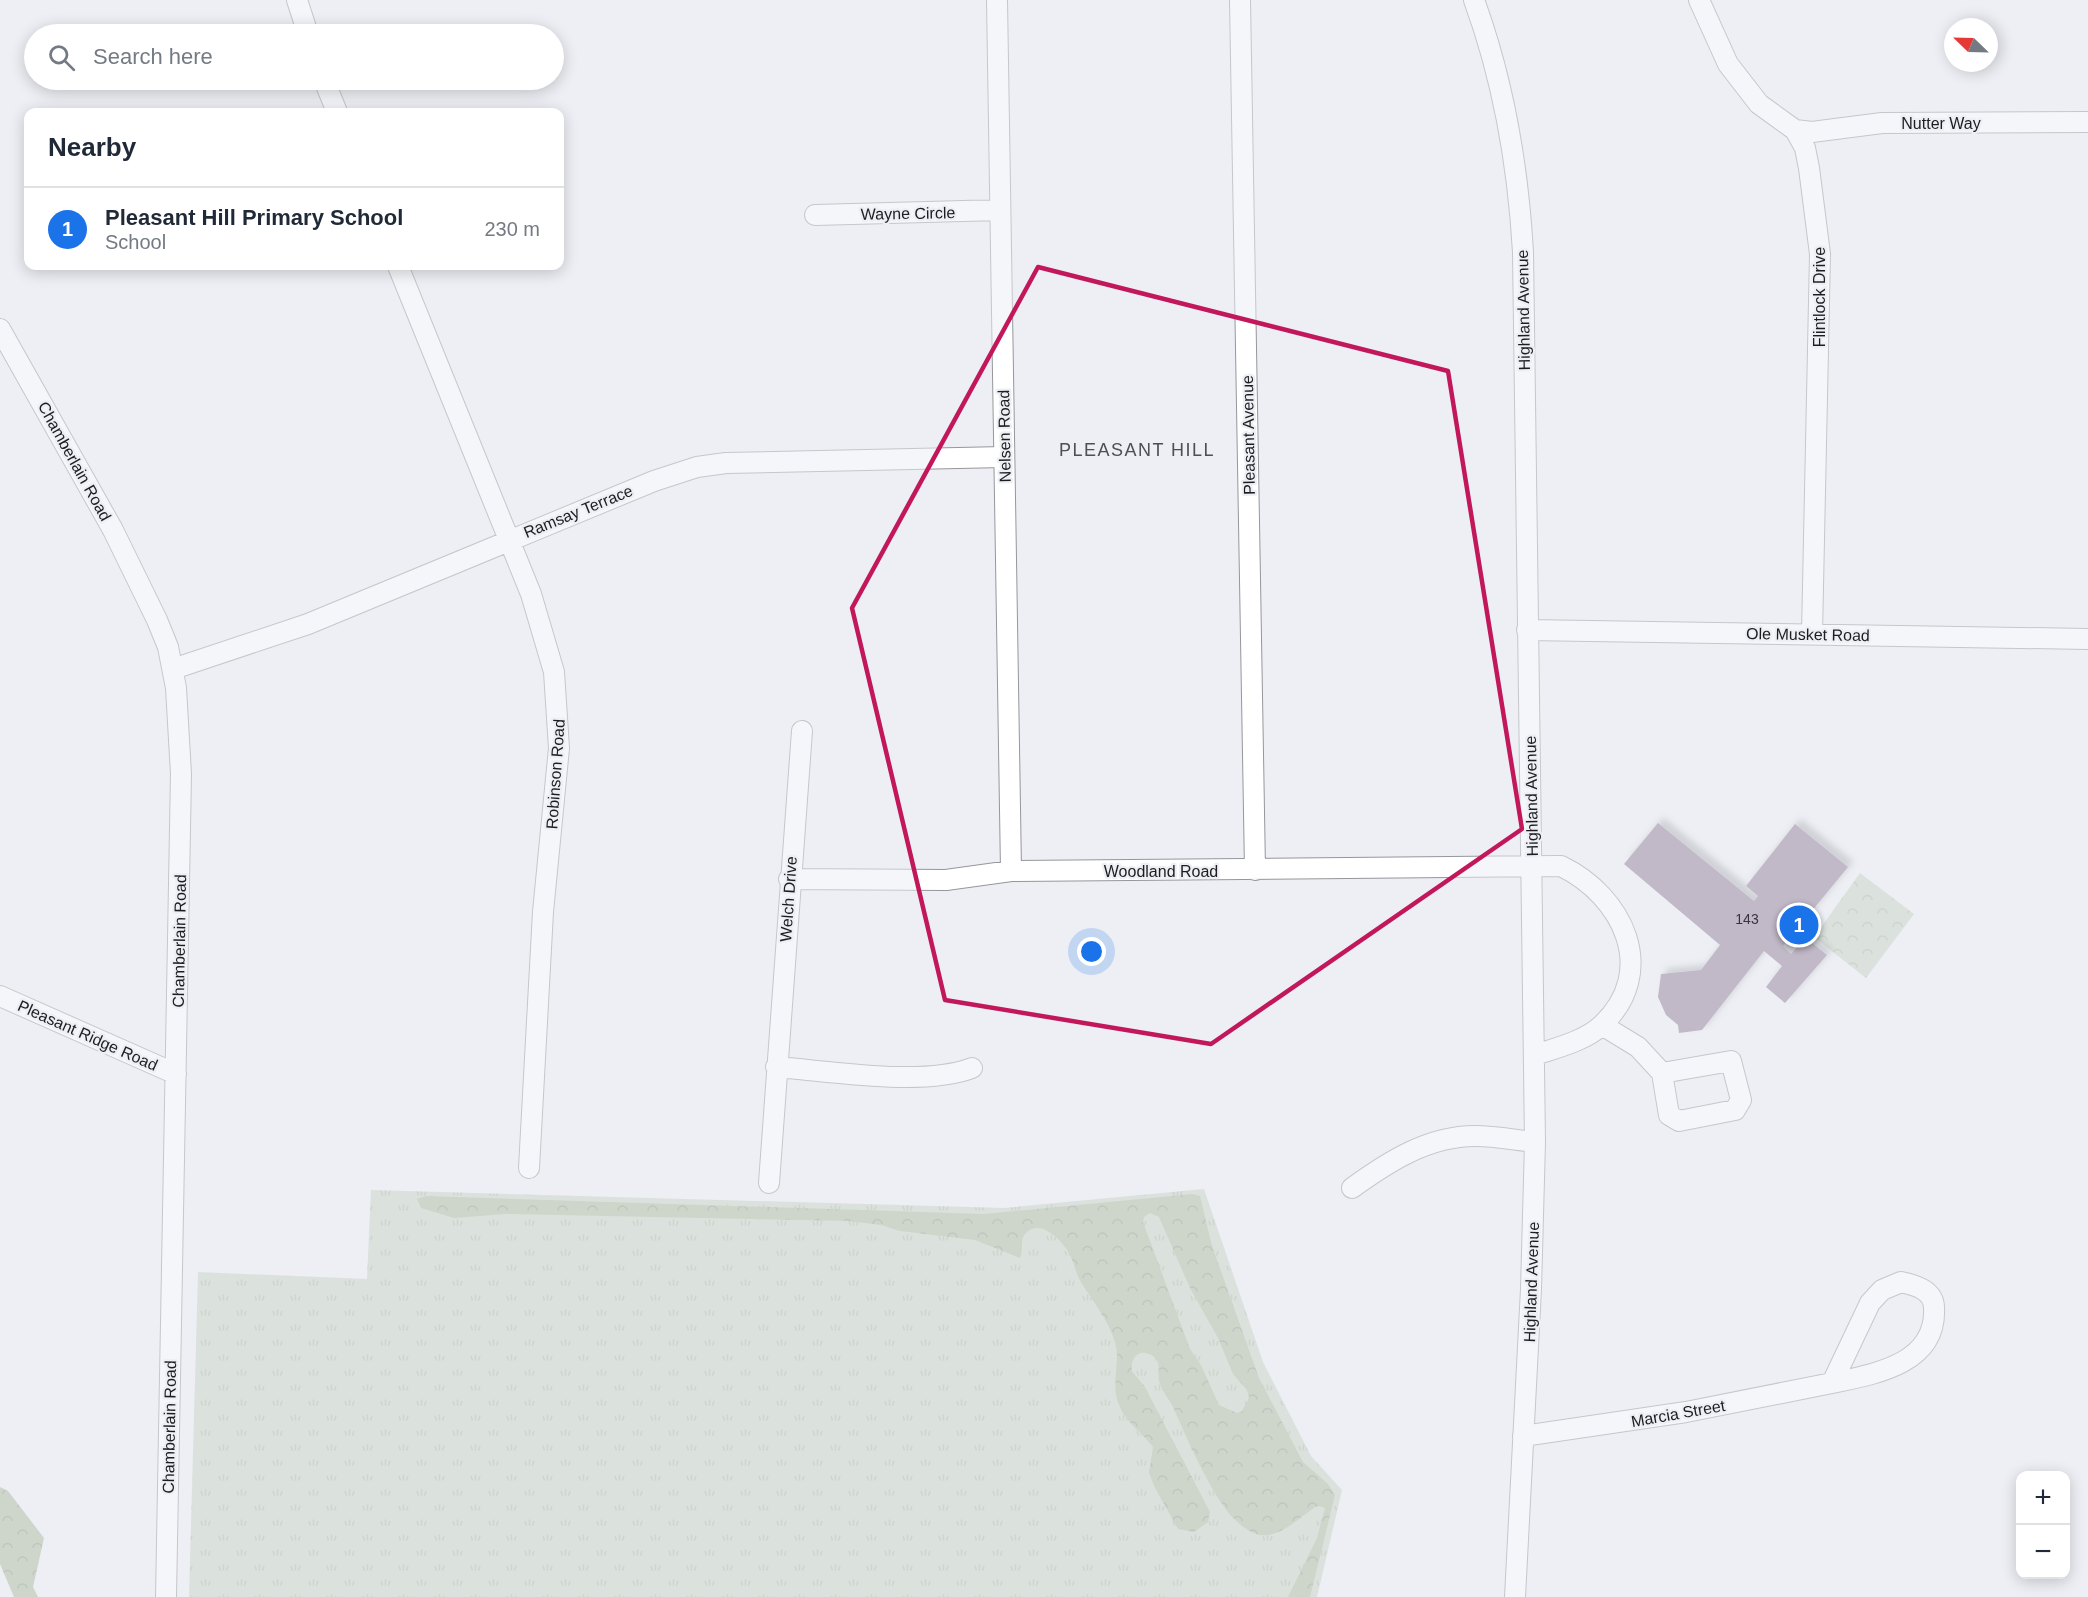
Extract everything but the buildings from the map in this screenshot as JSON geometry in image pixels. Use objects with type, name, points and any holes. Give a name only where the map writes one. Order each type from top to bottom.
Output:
[{"type":"street","points":[[297,0],[305,24]]},
{"type":"street","name":"Nelsen Road","points":[[996,0],[1011,871]]},
{"type":"street","name":"Pleasant Avenue","points":[[1240,0],[1255,870]]},
{"type":"street","name":"Highland Avenue","points":[[1474,0],[1506,108],[1519,187],[1523,252],[1535,1142],[1524,1436],[1515,1597]]},
{"type":"street","points":[[1699,0],[1720,49],[1750,95],[1777,120],[1795,130]]},
{"type":"street","points":[[328,90],[335,108]]},
{"type":"street","name":"Nutter Way","points":[[1795,130],[1812,132],[1882,123],[2088,122]]},
{"type":"street","name":"Flintlock Drive","points":[[1795,130],[1805,148],[1817,218],[1820,254],[1812,634]]},
{"type":"street","name":"Wayne Circle","points":[[815,215],[1000,210]]},
{"type":"street","name":"Robinson Road","points":[[400,270],[509,539],[545,633],[554,672],[559,710],[559,748],[543,912],[529,1167]]},
{"type":"street","name":"Chamberlain Road","points":[[0,329],[136,575],[163,634],[173,669],[179,705],[182,774],[166,1597]]},
{"type":"street","name":"Ramsay Terrace","points":[[173,669],[308,624],[654,481],[714,464],[1004,457]]},
{"type":"street","name":"Ole Musket Road","points":[[1527,630],[2088,639]]},
{"type":"street","name":"Welch Drive","points":[[769,1183],[789,879],[802,731]]},
{"type":"street","name":"Woodland Road","points":[[789,879],[915,881],[1011,871],[1561,866],[1584,879],[1605,901],[1624,929],[1631,950],[1628,980],[1620,1000],[1602,1025]]},
{"type":"street","name":"Pleasant Ridge Road","points":[[0,996],[176,1074]]},
{"type":"street","points":[[1535,1055],[1569,1043],[1602,1025],[1638,1047],[1662,1072]]},
{"type":"street","points":[[776,1067],[895,1076],[932,1076],[972,1068]]},
{"type":"street","points":[[1352,1188],[1386,1163],[1444,1139],[1474,1136],[1535,1142]]},
{"type":"street","name":"Marcia Street","points":[[1524,1436],[1686,1412],[1832,1383],[1892,1368],[1908,1360],[1922,1348],[1931,1335],[1935,1320],[1934,1303],[1922,1286],[1901,1282],[1882,1290],[1870,1303],[1832,1383]]},
{"type":"highlighted area","points":[[1038,267],[1448,371],[1522,829],[1211,1044],[945,1000],[852,608]]},
{"type":"green space","points":[[1860,873],[1914,914],[1866,978],[1814,937]]},
{"type":"green space","points":[[1204,1189],[1263,1362],[1311,1456],[1342,1490],[1317,1597],[189,1597],[198,1272],[367,1279],[371,1190],[1004,1208]]},
{"type":"green space","points":[[1192,1194],[1200,1196],[1212,1246],[1259,1378],[1303,1462],[1328,1484],[1335,1495],[1310,1597],[1288,1597],[1317,1538],[1325,1508],[1315,1507],[1289,1526],[1267,1535],[1255,1534],[1242,1526],[1219,1499],[1190,1446],[1160,1384],[1158,1362],[1153,1356],[1141,1353],[1133,1359],[1132,1371],[1145,1387],[1210,1512],[1208,1522],[1194,1532],[1178,1529],[1149,1473],[1153,1447],[1126,1418],[1116,1398],[1117,1349],[1112,1334],[1079,1279],[1068,1251],[1058,1239],[1045,1230],[1032,1229],[1024,1235],[1020,1258],[975,1240],[900,1231],[881,1225],[849,1221],[505,1214],[454,1218],[421,1208],[417,1199],[426,1196],[984,1214]],"holes":[[[1150,1213],[1159,1217],[1190,1288],[1218,1338],[1233,1374],[1247,1390],[1249,1398],[1242,1411],[1237,1413],[1219,1405],[1201,1365],[1190,1349],[1143,1222],[1144,1217]]]},
{"type":"green space","points":[[0,1487],[8,1491],[44,1538],[33,1587],[38,1597],[14,1597],[0,1564]]},
{"type":"place","name":"Pleasant Hill Primary School","points":[[1799,925]]},
{"type":"district","name":"PLEASANT HILL","points":[[1137,450]]}]
